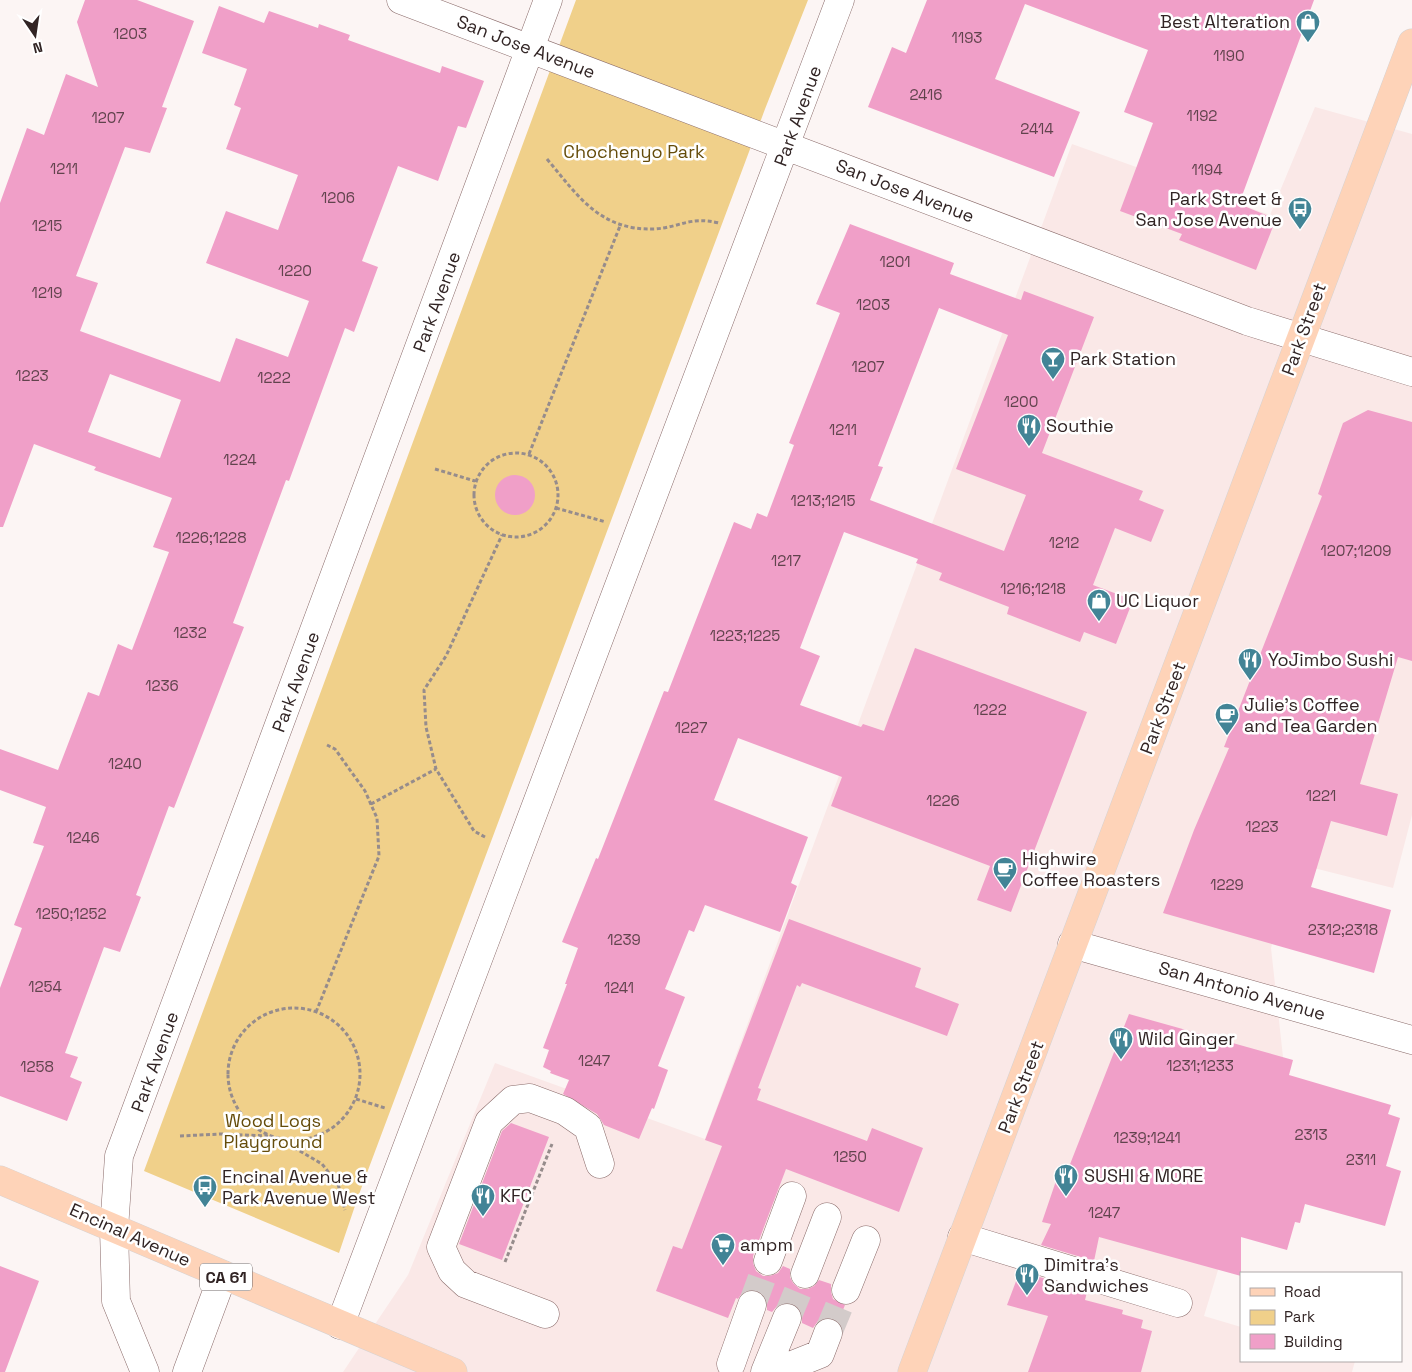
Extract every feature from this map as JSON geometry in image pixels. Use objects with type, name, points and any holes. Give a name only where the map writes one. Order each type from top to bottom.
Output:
[{"type":"main road","name":"Park Street","points":[[912,1372],[1013,1109],[1072,944],[1247,485],[1300,338],[1412,43]]},
{"type":"main road","name":"Encinal Avenue","points":[[0,1180],[340,1325],[410,1364],[453,1372]]},
{"type":"street","name":"San Jose Avenue","points":[[401,0],[1247,321],[1412,372]]},
{"type":"street","name":"Park Avenue","points":[[145,1372],[116,1301],[114,1229],[119,1156],[548,0]]},
{"type":"street","name":"Park Avenue","points":[[340,1325],[840,0]]},
{"type":"street","name":"San Antonio Avenue","points":[[1072,944],[1412,1040]]},
{"type":"street","points":[[545,1314],[466,1284],[452,1271],[441,1247],[489,1122],[513,1100],[530,1098],[566,1111],[588,1127],[600,1164]]},
{"type":"street","points":[[768,1261],[792,1196]]},
{"type":"street","points":[[805,1274],[827,1217]]},
{"type":"street","points":[[962,1238],[1178,1303]]},
{"type":"street","points":[[846,1290],[866,1240]]},
{"type":"street","points":[[187,1372],[223,1276]]},
{"type":"street","points":[[731,1364],[752,1304]]},
{"type":"street","points":[[765,1372],[787,1318]]},
{"type":"street","points":[[775,1372],[820,1354],[828,1333]]},
{"type":"path","points":[[547,159],[584,204],[620,226],[655,229],[702,219],[720,223]]},
{"type":"path","points":[[529,454],[570,347],[620,226]]},
{"type":"path","points":[[512,452],[529,454],[544,462],[554,475],[558,491],[556,508],[548,522],[535,533],[519,537],[502,535],[488,527],[477,514],[473,498],[474,482],[483,467],[496,456],[512,452]]},
{"type":"path","points":[[435,469],[474,482]]},
{"type":"path","points":[[556,508],[607,522]]},
{"type":"path","points":[[485,837],[474,831],[436,769],[426,727],[424,690],[446,656],[502,535]]},
{"type":"path","points":[[316,1012],[379,856],[377,818],[371,804],[335,749],[327,745]]},
{"type":"path","points":[[371,804],[436,769]]},
{"type":"path","points":[[288,1008],[316,1012],[331,1018],[347,1033],[358,1052],[361,1074],[356,1099],[347,1115],[331,1130],[311,1139],[289,1141],[279,1139],[249,1124],[235,1106],[228,1086],[228,1064],[235,1043],[249,1025],[267,1014],[288,1008]]},
{"type":"path","points":[[356,1099],[384,1108]]},
{"type":"path","points":[[492,1294],[566,1111]]},
{"type":"path","points":[[180,1136],[221,1134],[273,1137]]},
{"type":"path","points":[[279,1139],[322,1164],[338,1184],[346,1213]]},
{"type":"shaded area","points":[[1315,107],[1412,134],[1412,815],[1393,888],[1294,863],[1271,948],[1283,1057],[1204,1316],[1240,1327],[1240,1362],[1355,1362],[1352,1372],[343,1372],[408,1275],[495,1063],[705,1139],[1072,144],[1270,215]]},
{"type":"green space","name":"Chochenyo Park","points":[[576,0],[808,0],[765,109],[358,1197],[339,1253],[144,1171]]},
{"type":"building","points":[[85,0],[137,0],[194,21],[162,107],[167,108],[150,153],[125,147],[76,276],[98,283],[80,331],[220,382],[236,338],[288,357],[309,301],[206,263],[226,211],[278,230],[298,175],[226,149],[241,108],[234,105],[247,69],[202,53],[219,6],[264,23],[269,11],[318,28],[319,24],[350,35],[348,40],[440,73],[442,66],[484,81],[466,128],[458,126],[438,181],[398,166],[362,261],[378,267],[354,332],[345,328],[289,481],[286,480],[233,623],[244,627],[174,808],[169,806],[136,895],[141,897],[120,952],[104,947],[65,1053],[78,1057],[70,1077],[82,1082],[67,1121],[0,1096],[0,988],[22,928],[14,925],[44,846],[33,843],[46,807],[0,790],[0,749],[58,770],[88,692],[99,696],[118,644],[132,650],[169,552],[153,547],[172,498],[94,470],[96,467],[34,444],[3,527],[0,527],[0,203],[27,128],[44,135],[66,74],[98,87],[77,22]],"holes":[[[110,374],[181,400],[160,458],[88,432]]]},
{"type":"building","points":[[927,0],[1314,0],[1239,204],[1276,219],[1256,270],[1179,240],[1182,234],[1120,211],[1153,123],[1124,112],[1148,50],[1025,4],[995,79],[1080,112],[1054,177],[868,107],[892,47],[906,53]]},
{"type":"building","points":[[850,224],[954,263],[950,274],[1021,300],[1024,291],[1094,317],[1042,453],[1143,491],[1139,500],[1164,510],[1151,542],[1115,528],[1093,585],[1133,600],[1116,644],[1084,632],[1080,642],[1007,614],[1009,607],[939,580],[942,573],[916,563],[918,559],[844,532],[800,648],[820,656],[800,705],[861,727],[863,724],[884,731],[915,648],[1087,712],[1011,912],[977,900],[990,866],[831,806],[842,777],[738,738],[714,800],[808,837],[791,883],[797,886],[780,932],[705,905],[694,932],[689,930],[665,989],[685,997],[658,1066],[668,1070],[654,1109],[652,1108],[639,1139],[604,1125],[597,1114],[563,1094],[569,1080],[550,1073],[551,1071],[543,1067],[549,1050],[543,1048],[567,984],[565,984],[578,948],[562,942],[596,858],[598,859],[664,691],[668,692],[734,522],[751,529],[757,513],[767,517],[794,445],[789,443],[840,313],[816,304]],"holes":[[[939,308],[1008,335],[956,469],[1026,495],[1004,551],[870,500],[883,467],[878,466]]]},
{"type":"building","points":[[1368,410],[1412,422],[1412,661],[1398,657],[1360,784],[1398,794],[1387,836],[1331,821],[1311,887],[1391,910],[1374,973],[1163,913],[1194,830],[1229,748],[1224,747],[1322,496],[1318,494],[1343,423]]},
{"type":"building","points":[[515,475],[526,478],[532,484],[535,495],[532,506],[526,512],[515,515],[504,512],[498,506],[495,495],[498,484],[504,478]]},
{"type":"building","points":[[789,919],[921,968],[915,987],[959,1004],[947,1036],[802,983],[800,987],[797,985],[758,1088],[761,1089],[757,1100],[867,1141],[872,1128],[923,1148],[899,1212],[786,1169],[753,1256],[753,1263],[756,1271],[763,1276],[778,1273],[783,1266],[790,1269],[790,1277],[793,1283],[800,1289],[808,1289],[819,1280],[831,1284],[833,1299],[845,1305],[838,1322],[833,1318],[825,1318],[818,1321],[813,1328],[802,1323],[800,1309],[792,1303],[778,1305],[772,1312],[767,1310],[764,1295],[757,1290],[749,1290],[742,1293],[738,1299],[736,1298],[728,1318],[656,1291],[673,1246],[682,1249],[722,1146],[705,1140]]},
{"type":"building","points":[[1129,1014],[1293,1060],[1289,1075],[1391,1105],[1388,1114],[1400,1118],[1386,1166],[1401,1171],[1385,1226],[1305,1204],[1300,1223],[1295,1222],[1287,1250],[1241,1237],[1240,1276],[1099,1237],[1094,1261],[1041,1245],[1051,1224],[1042,1222],[1058,1175],[1065,1177]]},
{"type":"building","points":[[511,1123],[549,1137],[502,1260],[459,1244],[502,1131]]},
{"type":"building","points":[[0,1266],[39,1281],[5,1372],[0,1372]]},
{"type":"building","points":[[1027,1273],[1087,1292],[1085,1300],[1123,1310],[1122,1314],[1143,1320],[1141,1328],[1152,1331],[1141,1372],[1028,1372],[1048,1316],[1007,1305],[1018,1276],[1025,1277]]},
{"type":"tunnel","points":[[752,1305],[768,1261]]},
{"type":"tunnel","points":[[787,1318],[805,1274]]},
{"type":"tunnel","points":[[828,1333],[846,1290]]},
{"type":"place","name":"Best Alteration","points":[[1308,43]]},
{"type":"place","name":"Park Street & San Jose Avenue","points":[[1300,230]]},
{"type":"place","name":"Park Station","points":[[1053,380]]},
{"type":"place","name":"Southie","points":[[1029,447]]},
{"type":"place","name":"UC Liquor","points":[[1099,622]]},
{"type":"place","name":"YoJimbo Sushi","points":[[1250,681]]},
{"type":"place","name":"Julie's Coffee and Tea Garden","points":[[1227,736]]},
{"type":"place","name":"Highwire Coffee Roasters","points":[[1005,890]]},
{"type":"place","name":"Wild Ginger","points":[[1121,1060]]},
{"type":"place","name":"SUSHI & MORE","points":[[1066,1197]]},
{"type":"place","name":"Encinal Avenue & Park Avenue West","points":[[205,1208]]},
{"type":"place","name":"KFC","points":[[483,1217]]},
{"type":"place","name":"ampm","points":[[723,1266]]},
{"type":"place","name":"Dimitra's Sandwiches","points":[[1027,1296]]},
{"type":"park label","name":"Wood Logs Playground","points":[[273,1131]]}]
